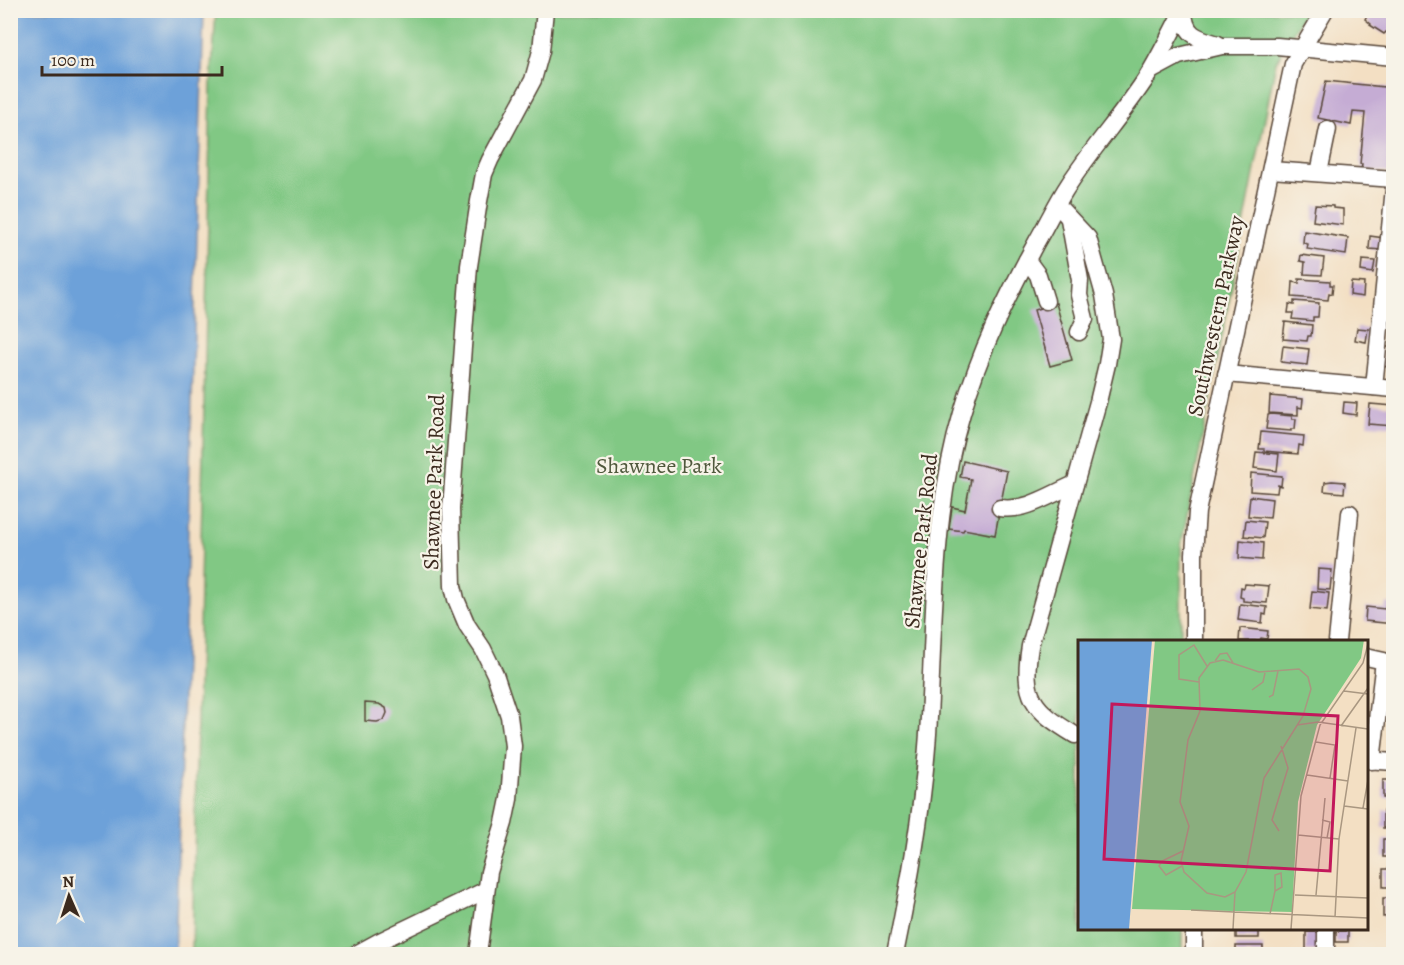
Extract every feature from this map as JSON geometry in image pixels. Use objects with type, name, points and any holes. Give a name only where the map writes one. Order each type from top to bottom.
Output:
[{"type":"street","name":"Shawnee Park Road","points":[[478,954],[489,872],[504,823],[513,764],[509,716],[495,674],[483,649],[467,625],[453,586],[452,498],[469,266],[484,174],[533,80],[541,51],[545,10]]},
{"type":"street","name":"Shawnee Park Road","points":[[895,954],[912,869],[922,799],[928,735],[937,559],[954,441],[987,343],[1027,260],[1070,183],[1149,72],[1184,10]]},
{"type":"street","points":[[1184,10],[1184,22],[1190,32],[1198,38],[1222,46]]},
{"type":"street","name":"Southwestern Parkway","points":[[1194,640],[1194,554],[1197,512],[1293,64],[1325,10]]},
{"type":"street","points":[[1149,72],[1179,56],[1222,46],[1303,48],[1394,57]]},
{"type":"street","points":[[1319,173],[1328,129]]},
{"type":"street","points":[[1271,170],[1394,179]]},
{"type":"street","points":[[1374,387],[1394,188]]},
{"type":"street","points":[[1057,205],[1088,238],[1104,295],[1111,339],[1098,402],[1030,646],[1027,666],[1028,689],[1038,710],[1075,735]]},
{"type":"street","points":[[1069,219],[1080,280],[1079,296],[1085,319],[1078,332]]},
{"type":"street","points":[[1027,260],[1038,275],[1046,301]]},
{"type":"street","points":[[1226,374],[1394,389]]},
{"type":"street","points":[[1000,508],[1012,510],[1027,507],[1075,484]]},
{"type":"street","points":[[1337,640],[1350,513]]},
{"type":"street","points":[[1368,657],[1384,661],[1369,760],[1394,762]]},
{"type":"street","points":[[357,954],[486,890]]},
{"type":"street","points":[[1194,929],[1194,954]]},
{"type":"street","points":[[1326,929],[1326,954]]},
{"type":"green space","name":"Shawnee Park","points":[[216,11],[1306,11],[1276,62],[1181,546],[1181,640],[1078,640],[1078,929],[1182,929],[1182,954],[192,954],[211,84]]},
{"type":"water","points":[[10,11],[204,11],[175,954],[11,954]]},
{"type":"building","points":[[1370,10],[1394,10],[1394,36],[1386,32],[1384,34],[1370,25],[1365,19]]},
{"type":"building","points":[[1326,81],[1394,88],[1394,158],[1390,173],[1361,170],[1365,113],[1353,112],[1351,125],[1318,118]]},
{"type":"building","points":[[1315,205],[1343,209],[1343,225],[1313,221]]},
{"type":"building","points":[[1304,231],[1348,238],[1346,255],[1307,249],[1308,244],[1303,243]]},
{"type":"building","points":[[1370,236],[1384,238],[1383,250],[1369,249]]},
{"type":"building","points":[[1301,255],[1324,258],[1322,275],[1304,274],[1305,262],[1300,261]]},
{"type":"building","points":[[1362,260],[1375,261],[1373,273],[1361,271]]},
{"type":"building","points":[[1299,279],[1330,281],[1330,285],[1333,285],[1332,294],[1329,293],[1328,300],[1292,297],[1293,282],[1299,283]]},
{"type":"building","points":[[1351,282],[1364,283],[1363,297],[1350,295]]},
{"type":"building","points":[[1294,301],[1319,303],[1318,317],[1313,317],[1313,321],[1292,319],[1293,313],[1288,313],[1289,304],[1294,305]]},
{"type":"building","points":[[1056,303],[1072,360],[1050,366],[1034,310]]},
{"type":"building","points":[[1285,322],[1312,325],[1311,336],[1308,336],[1307,341],[1283,339]]},
{"type":"building","points":[[1357,328],[1368,329],[1366,342],[1355,340]]},
{"type":"building","points":[[1283,346],[1309,349],[1307,365],[1281,362]]},
{"type":"building","points":[[1384,347],[1394,347],[1394,370],[1382,366]]},
{"type":"building","points":[[1270,396],[1303,399],[1302,408],[1298,407],[1298,415],[1269,413]]},
{"type":"building","points":[[1344,402],[1357,403],[1356,415],[1343,413]]},
{"type":"building","points":[[1370,404],[1394,406],[1394,426],[1368,424]]},
{"type":"building","points":[[1268,415],[1292,416],[1292,419],[1296,419],[1295,429],[1291,431],[1266,429]]},
{"type":"building","points":[[1261,432],[1304,436],[1303,446],[1299,445],[1298,454],[1264,451],[1264,449],[1259,449]]},
{"type":"building","points":[[1256,452],[1279,454],[1277,471],[1254,468]]},
{"type":"building","points":[[963,461],[1007,471],[995,535],[964,529],[963,531],[949,529],[952,507],[965,510],[971,479],[960,477]]},
{"type":"building","points":[[1251,473],[1282,476],[1281,486],[1278,485],[1277,493],[1250,491]]},
{"type":"building","points":[[1325,482],[1345,482],[1344,493],[1324,491]]},
{"type":"building","points":[[1250,496],[1272,499],[1270,518],[1248,516]]},
{"type":"building","points":[[1246,520],[1265,522],[1263,538],[1244,536]]},
{"type":"building","points":[[1240,540],[1263,543],[1262,560],[1239,558]]},
{"type":"building","points":[[1318,569],[1332,570],[1330,590],[1317,589]]},
{"type":"building","points":[[1245,584],[1269,586],[1267,603],[1243,601],[1240,597],[1241,587],[1244,588]]},
{"type":"building","points":[[1312,591],[1329,593],[1327,611],[1310,609]]},
{"type":"building","points":[[1386,603],[1394,604],[1394,624],[1365,621],[1366,607],[1385,609]]},
{"type":"building","points":[[1240,604],[1267,607],[1262,623],[1238,620]]},
{"type":"building","points":[[1240,628],[1268,631],[1267,639],[1239,640]]},
{"type":"building","points":[[365,703],[379,704],[386,708],[387,713],[384,720],[365,721]]},
{"type":"building","points":[[1383,780],[1394,780],[1394,798],[1383,798]]},
{"type":"building","points":[[1383,810],[1394,810],[1394,828],[1383,828]]},
{"type":"building","points":[[1383,839],[1394,839],[1394,857],[1383,857]]},
{"type":"building","points":[[1383,869],[1394,869],[1394,887],[1383,887]]},
{"type":"building","points":[[1383,898],[1394,898],[1394,916],[1383,917]]},
{"type":"building","points":[[1236,929],[1263,929],[1259,931],[1259,938],[1236,938]]},
{"type":"building","points":[[1336,931],[1348,931],[1348,942],[1336,942]]},
{"type":"building","points":[[1306,932],[1319,932],[1319,951],[1306,951]]},
{"type":"building","points":[[1236,946],[1263,946],[1263,954],[1236,954]]}]
